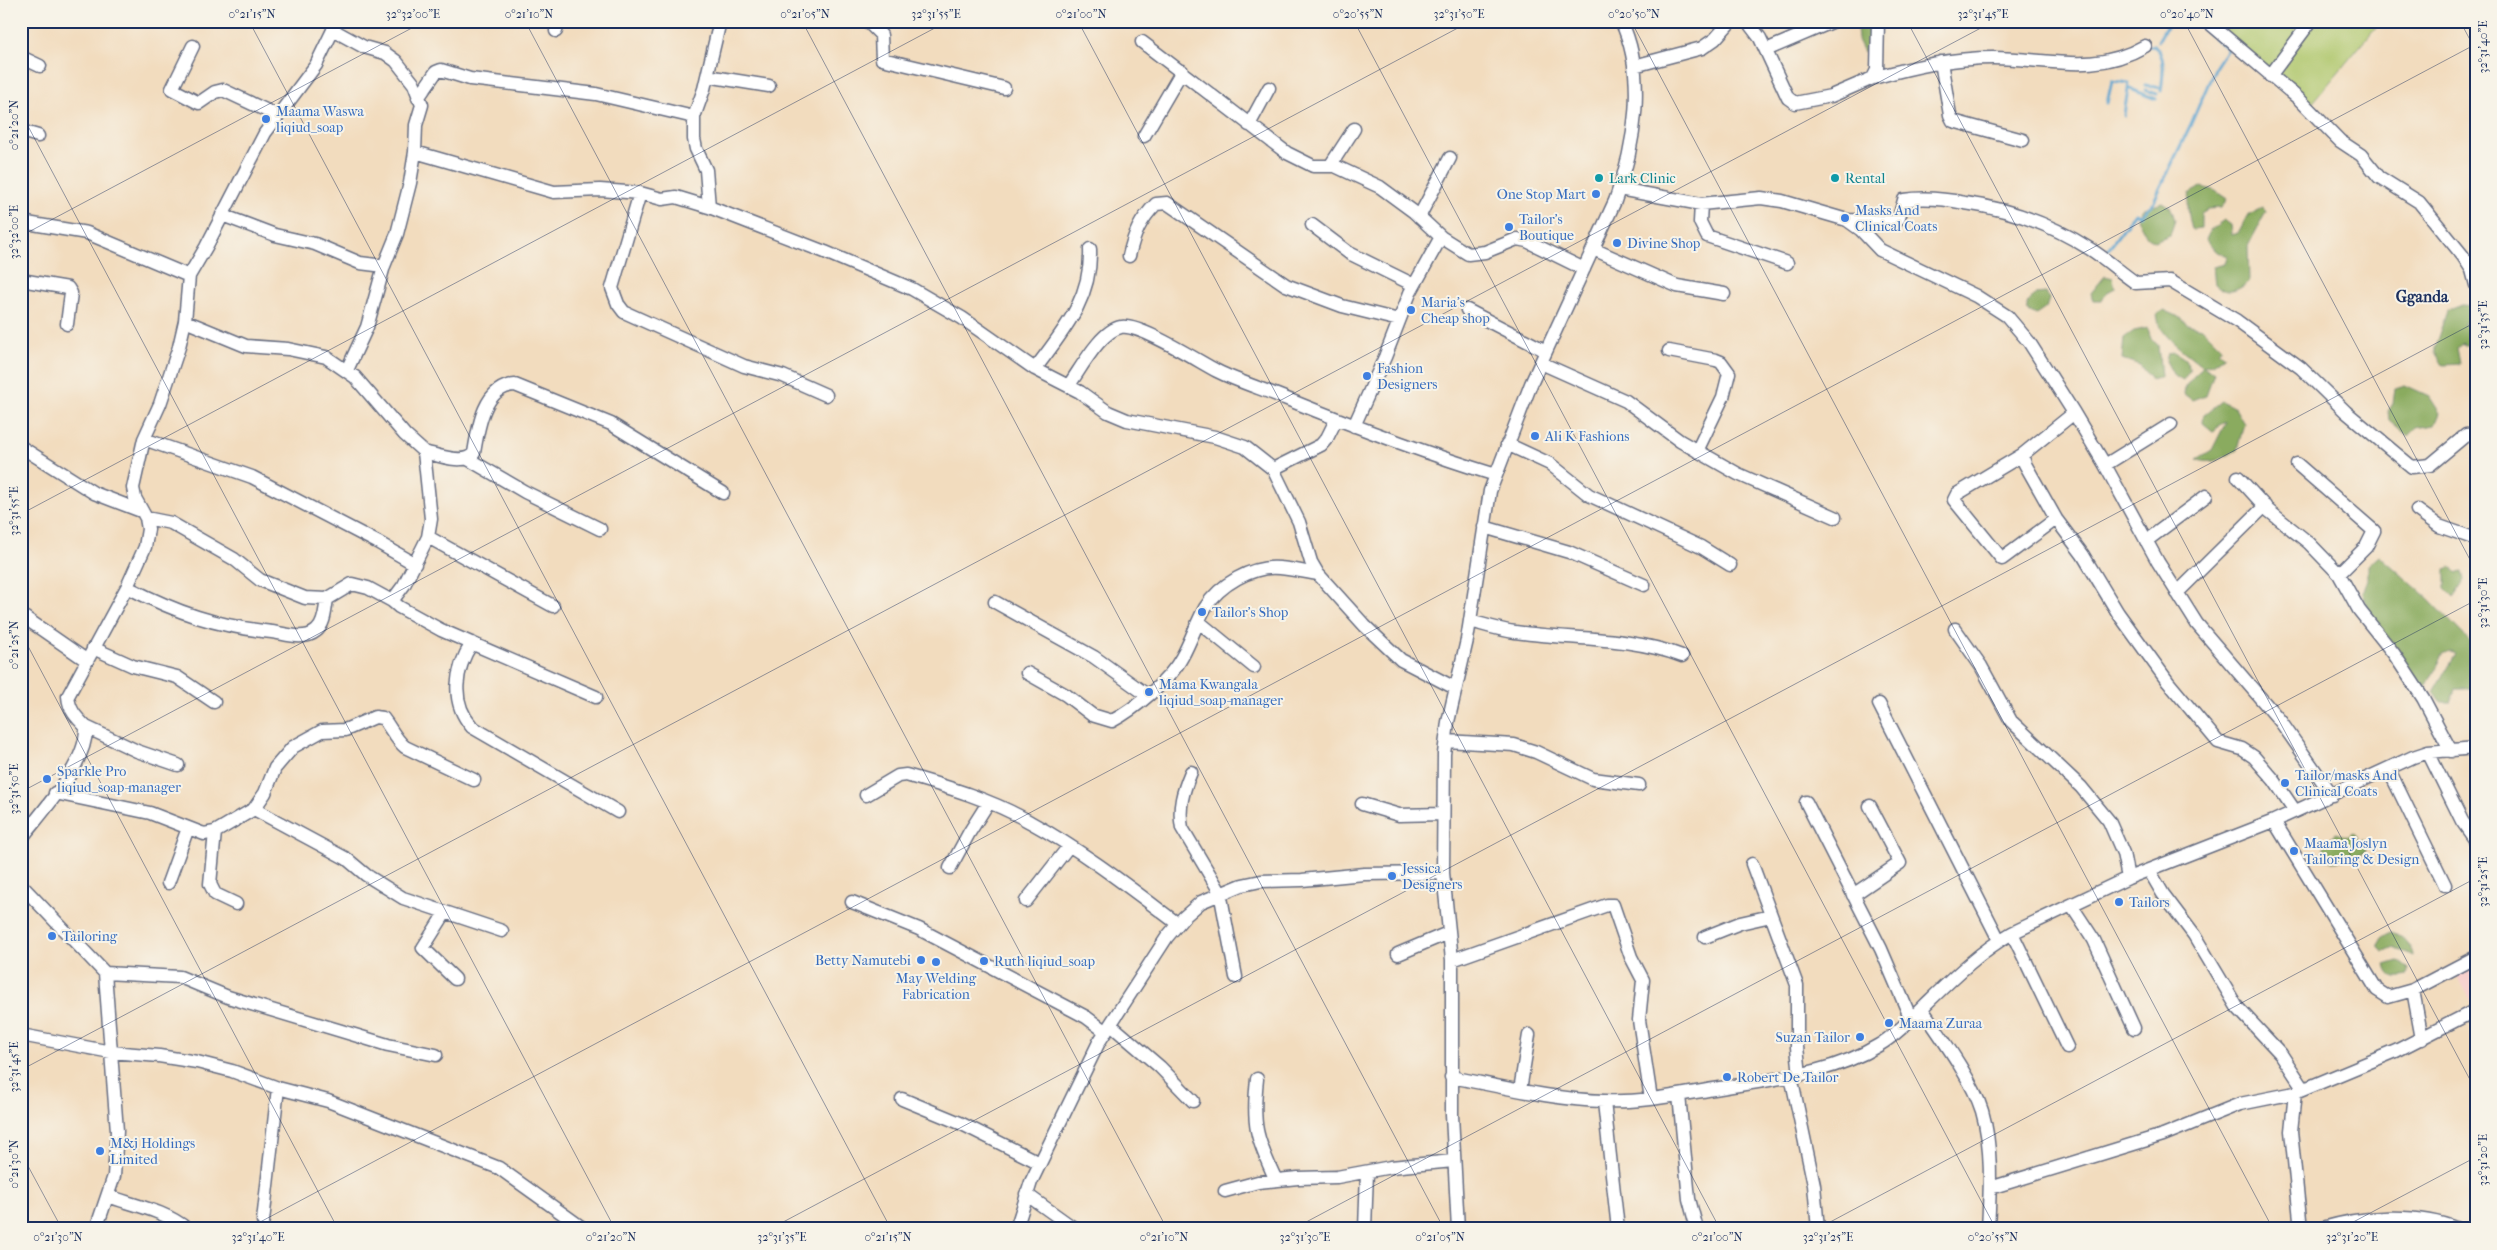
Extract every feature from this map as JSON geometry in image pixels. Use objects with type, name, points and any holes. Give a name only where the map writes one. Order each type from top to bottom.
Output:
[{"type":"street","points":[[709,207],[706,170],[695,144],[694,117],[707,76],[720,21]]},
{"type":"street","points":[[867,21],[881,35],[882,59],[1004,88]]},
{"type":"street","points":[[1458,1229],[1453,1160],[1451,1077],[1452,960],[1443,873],[1446,741],[1470,621],[1490,491],[1543,357],[1619,189],[1633,130],[1635,103],[1634,66],[1627,34],[1621,21]]},
{"type":"street","points":[[1634,66],[1702,48],[1715,39],[1730,21]]},
{"type":"street","points":[[1747,21],[1766,50],[1788,98],[1794,103],[1831,96],[1873,78],[1941,62],[1995,58],[2098,64],[2145,46]]},
{"type":"street","points":[[1766,50],[1834,21]]},
{"type":"street","points":[[1873,78],[1877,70],[1878,21]]},
{"type":"street","points":[[2207,21],[2299,99],[2340,141],[2361,154],[2379,177],[2419,202],[2463,256],[2472,270],[2476,284]]},
{"type":"street","points":[[2270,76],[2304,24]]},
{"type":"street","points":[[178,765],[129,748],[86,726],[74,716],[69,705],[68,696],[127,587],[145,547],[148,529],[133,488],[144,440],[160,404],[179,347],[185,321],[189,276],[252,156],[276,115],[316,66],[334,26],[364,47],[385,54],[396,61],[414,84],[422,105],[416,125],[415,152],[410,183],[397,234],[384,266],[367,327],[346,370]]},
{"type":"street","points":[[1142,42],[1182,71],[1249,125],[1301,160],[1318,167],[1330,166],[1380,187],[1419,216],[1441,238],[1468,254],[1485,252],[1509,241],[1527,241],[1584,269]]},
{"type":"street","points":[[193,46],[172,89],[199,103],[215,92],[222,90],[276,115]]},
{"type":"street","points":[[21,57],[40,66]]},
{"type":"street","points":[[1941,62],[1950,115],[1953,121],[2023,140]]},
{"type":"street","points":[[418,98],[436,72],[440,70],[470,79],[596,94],[694,117]]},
{"type":"street","points":[[1144,136],[1182,71]]},
{"type":"street","points":[[707,76],[769,86]]},
{"type":"street","points":[[1249,125],[1270,88]]},
{"type":"street","points":[[1330,166],[1354,129]]},
{"type":"street","points":[[21,131],[38,136]]},
{"type":"street","points":[[415,152],[554,192],[600,190],[640,193],[662,198],[676,197],[709,207],[905,286],[962,318],[1036,369],[1070,385],[1108,412],[1127,420],[1215,437],[1237,444],[1258,456],[1273,469],[1299,522],[1311,562],[1318,574],[1365,626],[1401,660],[1456,688]]},
{"type":"street","points":[[1419,216],[1450,158]]},
{"type":"street","points":[[1619,189],[1701,204],[1761,198],[1847,220],[1895,222],[1899,218],[1904,200],[1916,198],[1950,200],[2003,209],[2042,224],[2089,248],[2136,283],[2170,281],[2237,321],[2301,368],[2346,412],[2412,468],[2430,466],[2466,435],[2476,434]]},
{"type":"street","points":[[640,193],[612,288],[618,304],[624,312],[744,366],[783,376],[826,394]]},
{"type":"street","points":[[1129,256],[1136,228],[1141,220],[1156,204],[1167,202],[1249,262],[1286,285],[1342,306],[1399,320]]},
{"type":"street","points":[[1701,204],[1700,222],[1707,236],[1787,264]]},
{"type":"street","points":[[222,215],[275,235],[315,244],[360,263],[384,266]]},
{"type":"street","points":[[1847,220],[1861,230],[1880,250],[1976,296],[2007,316],[2029,342],[2105,465],[2146,541],[2203,633],[2228,658],[2281,722],[2332,795]]},
{"type":"street","points":[[21,222],[88,233],[189,276]]},
{"type":"street","points":[[1312,226],[1348,253],[1414,285]]},
{"type":"street","points":[[1354,426],[1385,357],[1414,285],[1441,238]]},
{"type":"street","points":[[1036,369],[1076,312],[1090,260],[1090,249]]},
{"type":"street","points":[[1593,249],[1677,286],[1724,294]]},
{"type":"street","points":[[21,280],[68,288],[71,293],[67,324]]},
{"type":"street","points":[[1467,310],[1543,357],[1626,401],[1667,432],[1697,451],[1738,474],[1835,517]]},
{"type":"street","points":[[185,321],[246,346],[303,351],[326,357],[346,370],[405,435],[424,452],[468,459],[525,492],[600,529]]},
{"type":"street","points":[[1070,385],[1094,349],[1105,337],[1116,329],[1127,327],[1164,342],[1241,383],[1285,398],[1336,420],[1496,475]]},
{"type":"street","points":[[1668,351],[1716,360],[1721,362],[1729,373],[1723,396],[1697,451]]},
{"type":"street","points":[[468,459],[474,453],[482,418],[491,397],[506,385],[515,385],[618,428],[723,493]]},
{"type":"street","points":[[2056,519],[2002,558],[1954,500],[1958,494],[2022,455],[2074,414]]},
{"type":"street","points":[[1273,469],[1321,444],[1327,438],[1336,420]]},
{"type":"street","points":[[2105,465],[2171,424]]},
{"type":"street","points":[[144,440],[252,477],[377,542],[415,564]]},
{"type":"street","points":[[1507,444],[1550,464],[1589,495],[1701,547],[1730,565]]},
{"type":"street","points":[[21,448],[94,492],[143,514],[171,523],[234,559],[260,580],[305,598],[327,599],[352,584],[368,588],[421,620],[596,697]]},
{"type":"street","points":[[392,601],[415,564],[428,537],[431,519],[424,452]]},
{"type":"street","points":[[2022,455],[2025,464],[2056,519],[2083,555],[2122,619],[2172,687],[2218,742],[2242,749],[2254,757],[2274,780],[2295,811]]},
{"type":"street","points":[[2297,464],[2374,531],[2366,547],[2339,574]]},
{"type":"street","points":[[2238,477],[2265,506],[2309,543],[2339,574],[2359,610],[2394,654],[2423,698],[2451,752]]},
{"type":"street","points":[[2146,541],[2206,496]]},
{"type":"street","points":[[2177,593],[2265,506]]},
{"type":"street","points":[[2417,510],[2439,526],[2476,539]]},
{"type":"street","points":[[1484,527],[1569,552],[1644,585]]},
{"type":"street","points":[[428,537],[553,606]]},
{"type":"street","points":[[1027,673],[1066,695],[1092,715],[1107,721],[1118,718],[1147,695],[1182,659],[1199,622],[1216,594],[1240,577],[1256,571],[1278,567],[1318,574]]},
{"type":"street","points":[[127,587],[167,608],[222,625],[302,636],[315,632],[319,628],[327,599]]},
{"type":"street","points":[[995,602],[1094,657],[1147,695]]},
{"type":"street","points":[[21,614],[86,660]]},
{"type":"street","points":[[1470,621],[1514,632],[1566,636],[1663,649],[1682,656]]},
{"type":"street","points":[[1199,622],[1254,667]]},
{"type":"street","points":[[1956,630],[1981,666],[2011,721],[2081,787],[2109,821],[2123,853],[2128,878]]},
{"type":"street","points":[[472,643],[459,666],[457,677],[461,708],[472,727],[618,812]]},
{"type":"street","points":[[93,648],[140,669],[166,673],[177,677],[214,702]]},
{"type":"street","points":[[1880,704],[1999,940]]},
{"type":"street","points":[[55,793],[150,813],[204,834],[216,832],[254,808],[265,793],[275,768],[294,747],[322,731],[345,730],[375,717],[383,718],[399,743],[405,747],[474,780]]},
{"type":"street","points":[[21,839],[77,761],[84,745],[86,726]]},
{"type":"street","points":[[1446,741],[1514,745],[1536,752],[1593,779],[1639,785]]},
{"type":"street","points":[[1451,1077],[1520,1090],[1604,1102],[1680,1095],[1796,1075],[1840,1064],[1880,1045],[1953,979],[1999,940],[2012,933],[2128,878],[2274,821],[2428,752],[2451,752],[2476,748]]},
{"type":"street","points":[[2428,752],[2462,820],[2476,841]]},
{"type":"street","points":[[2389,770],[2445,885]]},
{"type":"street","points":[[1191,772],[1180,806],[1182,828],[1220,892],[1236,977]]},
{"type":"street","points":[[866,794],[898,776],[906,775],[988,803],[1030,821],[1108,871],[1178,924]]},
{"type":"street","points":[[1806,802],[1881,949],[1911,1018]]},
{"type":"street","points":[[950,868],[968,833],[988,803]]},
{"type":"street","points":[[1362,804],[1399,815],[1443,814]]},
{"type":"street","points":[[1853,896],[1900,863],[1870,806]]},
{"type":"street","points":[[254,808],[347,859],[366,875],[403,898],[444,913],[457,914],[502,931]]},
{"type":"street","points":[[2274,821],[2377,990],[2388,997],[2413,990],[2476,957]]},
{"type":"street","points":[[168,883],[188,828]]},
{"type":"street","points":[[216,832],[210,884],[215,894],[236,904]]},
{"type":"street","points":[[1026,901],[1069,846]]},
{"type":"street","points":[[1752,864],[1797,985],[1796,1075],[1814,1185],[1818,1229]]},
{"type":"street","points":[[2149,870],[2163,894],[2194,934],[2236,1006],[2281,1054],[2299,1091],[2291,1131],[2301,1229]]},
{"type":"street","points":[[1016,1229],[1026,1194],[1082,1074],[1167,937],[1201,902],[1220,892],[1261,881],[1381,873],[1443,873]]},
{"type":"street","points":[[21,884],[105,973],[117,1131],[114,1176],[96,1229]]},
{"type":"street","points":[[852,902],[918,929],[1109,1028],[1160,1067],[1193,1101]]},
{"type":"street","points":[[1452,960],[1608,905],[1613,905],[1631,957],[1643,980],[1639,1020],[1651,1099]]},
{"type":"street","points":[[2071,905],[2094,940],[2134,1028]]},
{"type":"street","points":[[444,913],[423,948],[455,979]]},
{"type":"street","points":[[1705,937],[1740,923],[1771,916]]},
{"type":"street","points":[[1398,954],[1448,933]]},
{"type":"street","points":[[2012,933],[2067,1047]]},
{"type":"street","points":[[105,973],[180,977],[228,997],[388,1045],[436,1055]]},
{"type":"street","points":[[2413,990],[2422,1039]]},
{"type":"street","points":[[1922,1009],[1950,1051],[1980,1105],[1989,1155],[1988,1229]]},
{"type":"street","points":[[1990,1188],[2163,1135],[2240,1104],[2299,1091],[2422,1039],[2476,1010]]},
{"type":"street","points":[[21,1035],[111,1052],[160,1056],[196,1062],[232,1071],[278,1088],[328,1101],[499,1168],[584,1229]]},
{"type":"street","points":[[1520,1090],[1529,1035]]},
{"type":"street","points":[[1258,1079],[1255,1124],[1264,1155],[1276,1180]]},
{"type":"street","points":[[264,1221],[278,1088]]},
{"type":"street","points":[[1680,1095],[1689,1199],[1698,1229]]},
{"type":"street","points":[[902,1099],[960,1123],[1040,1163]]},
{"type":"street","points":[[1604,1102],[1618,1229]]},
{"type":"street","points":[[1225,1191],[1247,1184],[1276,1180],[1337,1177],[1391,1167],[1453,1160]]},
{"type":"street","points":[[1365,1229],[1368,1172]]},
{"type":"street","points":[[1026,1194],[1075,1229]]},
{"type":"street","points":[[108,1196],[180,1223],[187,1229]]},
{"type":"street","points":[[2319,1229],[2380,1218],[2427,1219],[2458,1229]]},
{"type":"shaded area","points":[[2476,959],[2476,1004],[2473,1004],[2455,972]]},
{"type":"green space","points":[[2214,21],[2381,21],[2310,106]]},
{"type":"green space","points":[[1863,23],[1871,23],[1874,31],[1872,42],[1864,52],[1858,40],[1857,27]]},
{"type":"green space","points":[[2201,187],[2214,190],[2227,199],[2221,208],[2208,209],[2201,213],[2201,229],[2192,230],[2188,212],[2190,193]]},
{"type":"green space","points":[[2162,202],[2171,208],[2175,220],[2170,235],[2154,241],[2147,237],[2137,218],[2142,209]]},
{"type":"green space","points":[[2263,208],[2266,212],[2248,246],[2249,282],[2232,291],[2220,288],[2215,284],[2213,267],[2225,264],[2227,256],[2215,251],[2206,240],[2210,230],[2224,220],[2231,225],[2232,235],[2238,233],[2247,216]]},
{"type":"green space","points":[[2105,276],[2113,278],[2115,288],[2106,293],[2102,301],[2093,301],[2091,293]]},
{"type":"green space","points":[[2046,293],[2049,299],[2046,308],[2036,315],[2027,310],[2027,304],[2036,294]]},
{"type":"green space","points":[[2462,305],[2476,306],[2476,314],[2463,324],[2467,326],[2476,321],[2476,345],[2462,345],[2463,343],[2457,348],[2460,364],[2443,365],[2435,352],[2435,346],[2447,311]]},
{"type":"green space","points":[[2164,310],[2177,316],[2187,324],[2202,328],[2221,347],[2218,351],[2224,356],[2213,364],[2203,366],[2214,373],[2206,395],[2192,400],[2184,394],[2185,387],[2202,366],[2174,343],[2163,330],[2157,314]]},
{"type":"green space","points":[[2148,328],[2151,339],[2158,345],[2161,377],[2151,380],[2140,365],[2122,359],[2124,338],[2134,331]]},
{"type":"green space","points":[[2175,352],[2185,359],[2190,370],[2183,380],[2174,376],[2166,361],[2168,353]]},
{"type":"green space","points":[[2405,385],[2429,396],[2440,413],[2435,425],[2416,428],[2408,436],[2389,420],[2388,411],[2393,404],[2395,388]]},
{"type":"green space","points":[[2222,401],[2235,408],[2244,424],[2237,450],[2223,458],[2208,462],[2202,461],[2197,459],[2212,450],[2226,422],[2219,425],[2214,432],[2203,423],[2204,415]]},
{"type":"green space","points":[[2379,555],[2430,600],[2476,648],[2476,705],[2475,689],[2456,689],[2451,702],[2440,702],[2433,692],[2455,654],[2450,652],[2443,655],[2427,685],[2417,688],[2378,637],[2363,594],[2368,579],[2368,565]]},
{"type":"green space","points":[[2451,568],[2457,573],[2463,572],[2465,580],[2454,597],[2445,588],[2445,570]]},
{"type":"green space","points":[[2353,832],[2357,836],[2358,843],[2363,840],[2367,842],[2365,853],[2338,861],[2323,859],[2324,848],[2333,835],[2336,833],[2346,836]]},
{"type":"green space","points":[[2391,932],[2399,935],[2406,942],[2411,949],[2413,957],[2394,947],[2383,952],[2378,945],[2382,938]]},
{"type":"green space","points":[[2399,961],[2409,970],[2408,975],[2394,976],[2389,972],[2386,965]]},
{"type":"waterway","points":[[2158,41],[2166,27],[2166,21]]},
{"type":"waterway","points":[[2195,21],[2209,34]]},
{"type":"waterway","points":[[2213,37],[2228,48]]},
{"type":"waterway","points":[[2149,46],[2154,45],[2161,55],[2163,72],[2161,91]]},
{"type":"waterway","points":[[2108,249],[2135,213],[2140,215],[2152,205],[2216,66],[2230,45]]},
{"type":"waterway","points":[[2107,103],[2112,81],[2129,83],[2124,115]]},
{"type":"waterway","points":[[2145,85],[2161,88]]},
{"type":"waterway","points":[[2128,88],[2156,99]]},
{"type":"waterway","points":[[2145,90],[2157,94]]},
{"type":"place","name":"Maama Waswa liqiud_soap","points":[[266,119]]},
{"type":"place","name":"Lark Clinic","points":[[1599,178]]},
{"type":"place","name":"Rental","points":[[1835,178]]},
{"type":"place","name":"One Stop Mart","points":[[1596,194]]},
{"type":"place","name":"Masks And Clinical Coats","points":[[1845,218]]},
{"type":"place","name":"Tailor's Boutique","points":[[1509,227]]},
{"type":"place","name":"Divine Shop","points":[[1617,243]]},
{"type":"place","name":"Maria's Cheap shop","points":[[1411,310]]},
{"type":"place","name":"Fashion Designers","points":[[1367,376]]},
{"type":"place","name":"Ali K Fashions","points":[[1535,436]]},
{"type":"place","name":"Tailor's Shop","points":[[1202,612]]},
{"type":"place","name":"Mama Kwangala liqiud_soap-manager","points":[[1149,692]]},
{"type":"place","name":"Sparkle Pro liqiud_soap-manager","points":[[47,779]]},
{"type":"place","name":"Tailor/masks And Clinical Coats","points":[[2285,783]]},
{"type":"place","name":"Maama Joslyn Tailoring & Design","points":[[2294,851]]},
{"type":"place","name":"Jessica Designers","points":[[1392,876]]},
{"type":"place","name":"Tailors","points":[[2119,902]]},
{"type":"place","name":"Tailoring","points":[[52,936]]},
{"type":"place","name":"Betty Namutebi","points":[[921,960]]},
{"type":"place","name":"Ruth liqiud_soap","points":[[984,961]]},
{"type":"place","name":"May Welding Fabrication","points":[[936,962]]},
{"type":"place","name":"Maama Zuraa","points":[[1889,1023]]},
{"type":"place","name":"Suzan Tailor","points":[[1860,1037]]},
{"type":"place","name":"Robert De Tailor","points":[[1727,1077]]},
{"type":"place","name":"M&j Holdings Limited","points":[[100,1151]]},
{"type":"district","name":"Gganda","points":[[2422,296]]}]
